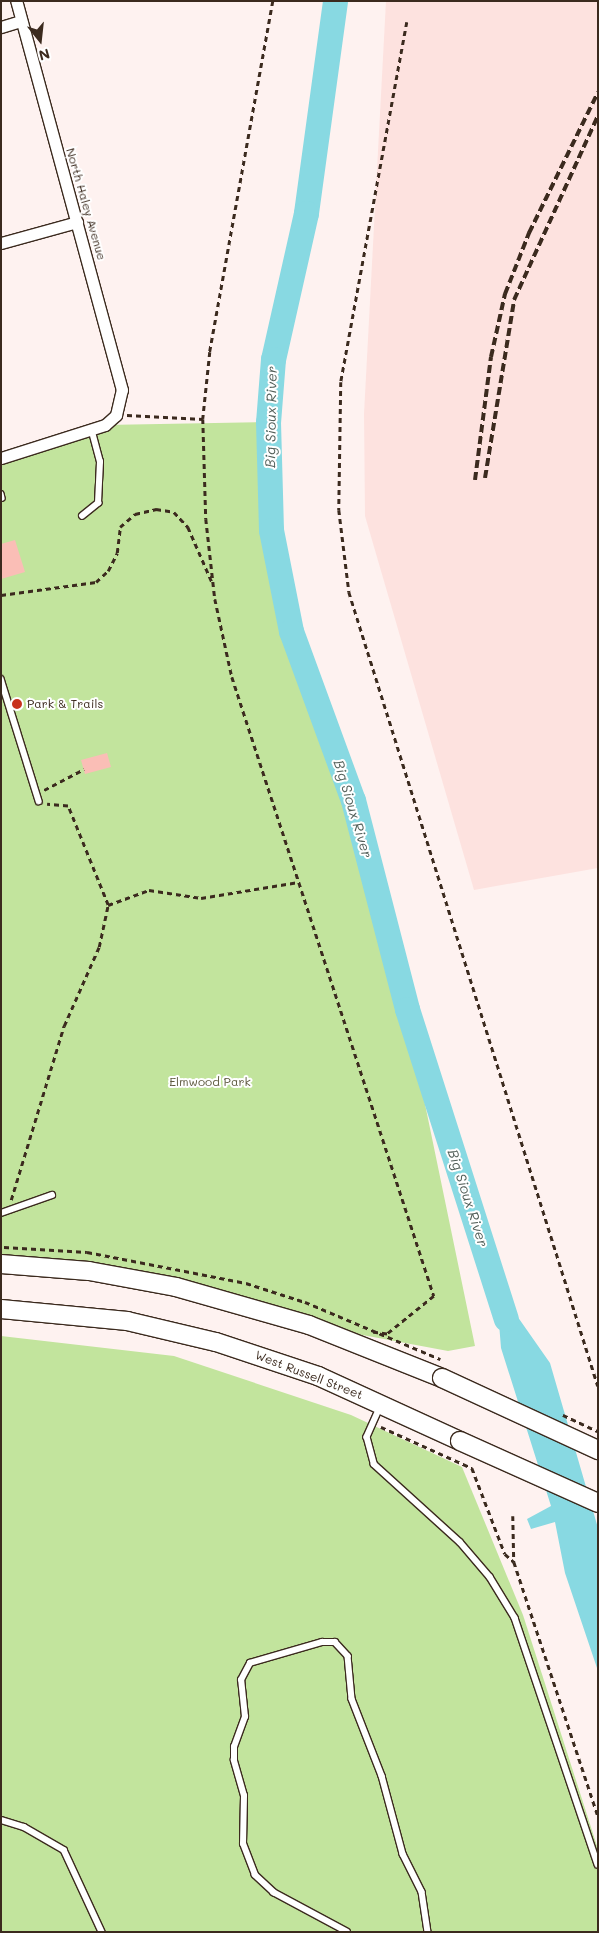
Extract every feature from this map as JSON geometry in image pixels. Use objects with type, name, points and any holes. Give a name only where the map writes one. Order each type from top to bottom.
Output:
[{"type":"highway","points":[[1,1264],[89,1271],[185,1289],[309,1326],[442,1378],[598,1450]]},
{"type":"highway","name":"West Russell Street","points":[[1,1309],[80,1315],[171,1330],[266,1357],[382,1404],[598,1503]]},
{"type":"street","name":"North Haley Avenue","points":[[16,1],[76,222],[119,370],[122,403],[116,415]]},
{"type":"street","points":[[1,26],[21,21]]},
{"type":"street","points":[[1,243],[76,222]]},
{"type":"street","points":[[1,458],[92,432],[116,415]]},
{"type":"lane","points":[[82,516],[98,503],[100,462],[92,432]]},
{"type":"lane","points":[[1,679],[39,801]]},
{"type":"lane","points":[[1,1213],[11,1212],[52,1195]]},
{"type":"lane","points":[[382,1404],[367,1437],[374,1464],[460,1542],[490,1577],[515,1618],[598,1864]]},
{"type":"lane","points":[[348,1932],[274,1894],[255,1875],[244,1844],[244,1796],[234,1760],[234,1747],[246,1718],[241,1680],[250,1663],[322,1642],[335,1642],[348,1656],[352,1699],[382,1776],[403,1854],[422,1892],[428,1932]]},
{"type":"lane","points":[[1,1820],[24,1827],[64,1850],[102,1932]]},
{"type":"path","points":[[273,1],[210,352],[203,419],[203,474],[213,583],[232,678],[434,1296],[387,1334]]},
{"type":"path","points":[[407,22],[341,382],[340,510],[346,573],[361,636],[598,1386]]},
{"type":"path","points":[[116,415],[203,419]]},
{"type":"path","points":[[1,595],[96,582],[108,571],[117,553],[120,527],[135,514],[156,509],[174,512],[188,526],[204,571],[213,583]]},
{"type":"path","points":[[36,792],[59,786],[84,769]]},
{"type":"path","points":[[11,1212],[11,1199],[64,1026],[99,947],[108,905],[96,867],[68,806],[40,804],[39,801]]},
{"type":"path","points":[[108,905],[149,890],[201,898],[299,882]]},
{"type":"path","points":[[374,1424],[472,1468],[505,1554],[514,1562]]},
{"type":"path","points":[[513,1516],[514,1562],[598,1816]]},
{"type":"shaded area","points":[[386,1],[598,1],[598,868],[474,890],[365,516],[364,414]]},
{"type":"green space","name":"Elmwood Park","points":[[268,422],[271,530],[278,580],[291,631],[353,800],[389,930],[475,1346],[448,1351],[309,1325],[133,1278],[1,1267],[1,456],[105,425]]},
{"type":"green space","points":[[1,1336],[174,1356],[351,1415],[462,1467],[523,1615],[598,1849],[598,1932],[1,1932]]},
{"type":"water","points":[[496,1286],[550,1363],[598,1528],[598,1671],[565,1573],[555,1522],[531,1529],[527,1519],[551,1506],[501,1348]]},
{"type":"building","points":[[15,540],[25,572],[1,579],[1,544]]},
{"type":"building","points":[[107,753],[111,767],[85,774],[81,760]]},
{"type":"waterway","name":"Big Sioux River","points":[[335,1],[306,213],[273,359],[268,422],[271,530],[291,631],[353,800],[407,1009],[506,1319]]},
{"type":"railway","points":[[475,480],[491,357],[505,294],[529,233],[598,92]]},
{"type":"railway","points":[[485,478],[514,300],[598,116]]},
{"type":"place","name":"Park & Trails","points":[[17,704]]}]
